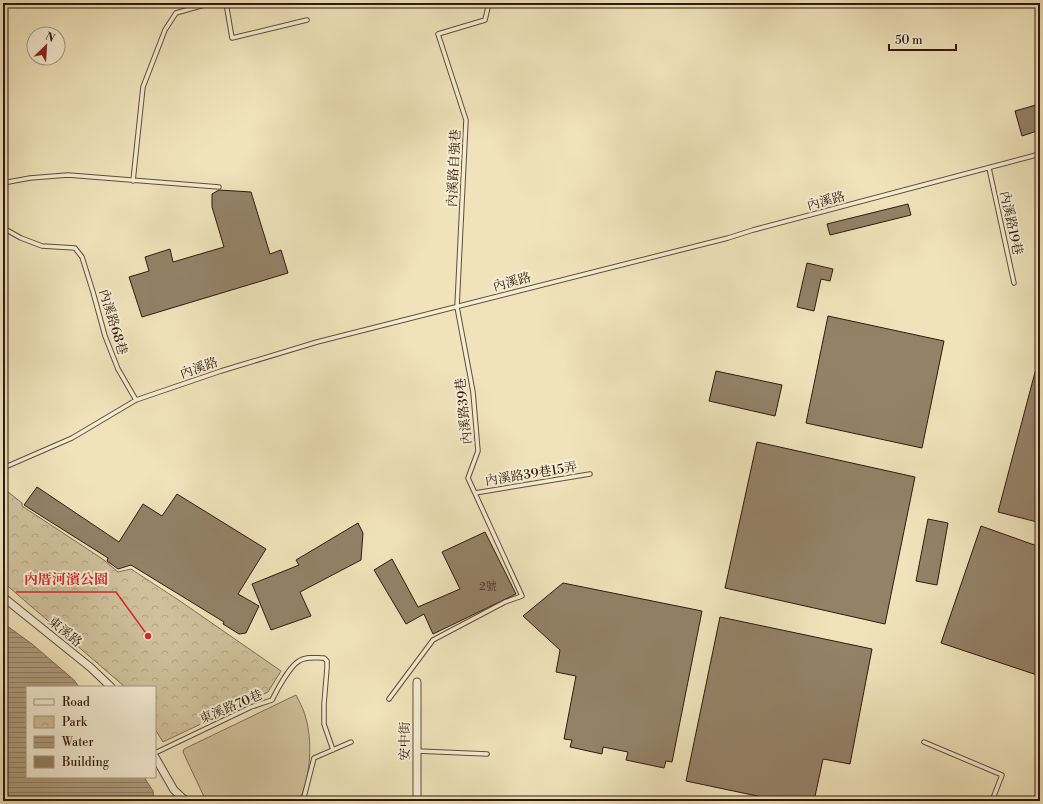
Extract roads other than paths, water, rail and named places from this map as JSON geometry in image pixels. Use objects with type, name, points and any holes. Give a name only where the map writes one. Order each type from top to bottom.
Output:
[{"type":"street","name":"東溪路","points":[[3,597],[90,667],[110,686]]},
{"type":"street","name":"安中街","points":[[417,682],[417,801]]},
{"type":"street","points":[[156,759],[174,790],[186,801]]},
{"type":"lane","points":[[133,181],[143,87],[165,30],[176,13],[210,3]]},
{"type":"lane","points":[[226,3],[232,38],[307,20]]},
{"type":"lane","name":"內溪路自強巷","points":[[458,307],[466,120],[438,34],[485,20],[489,3]]},
{"type":"lane","name":"內溪路","points":[[3,468],[72,438],[136,400],[221,371],[317,342],[728,238],[753,230],[1040,154]]},
{"type":"lane","name":"內溪路19巷","points":[[989,168],[1014,283]]},
{"type":"lane","points":[[3,183],[30,178],[68,175],[219,187]]},
{"type":"lane","name":"內溪路68巷","points":[[3,228],[42,246],[75,248],[82,257],[94,292],[105,336],[118,369],[136,400]]},
{"type":"lane","name":"內溪路39巷","points":[[389,699],[433,640],[505,602],[522,596],[468,478],[478,451],[474,399],[458,307]]},
{"type":"lane","name":"內溪路39巷15弄","points":[[475,493],[590,474]]},
{"type":"lane","name":"東溪路70巷","points":[[156,753],[251,707],[272,700],[280,685],[298,661],[306,658],[324,658],[327,662],[324,724],[333,750]]},
{"type":"lane","points":[[303,801],[314,758],[351,742]]},
{"type":"lane","points":[[924,742],[1002,775],[992,801]]},
{"type":"lane","points":[[417,751],[487,754]]},
{"type":"water","points":[[3,623],[32,644],[74,680],[78,686],[26,686],[26,778],[145,778],[153,791],[154,801],[3,801]]},
{"type":"place","name":"內厝河濱公園","points":[[148,636]]}]
